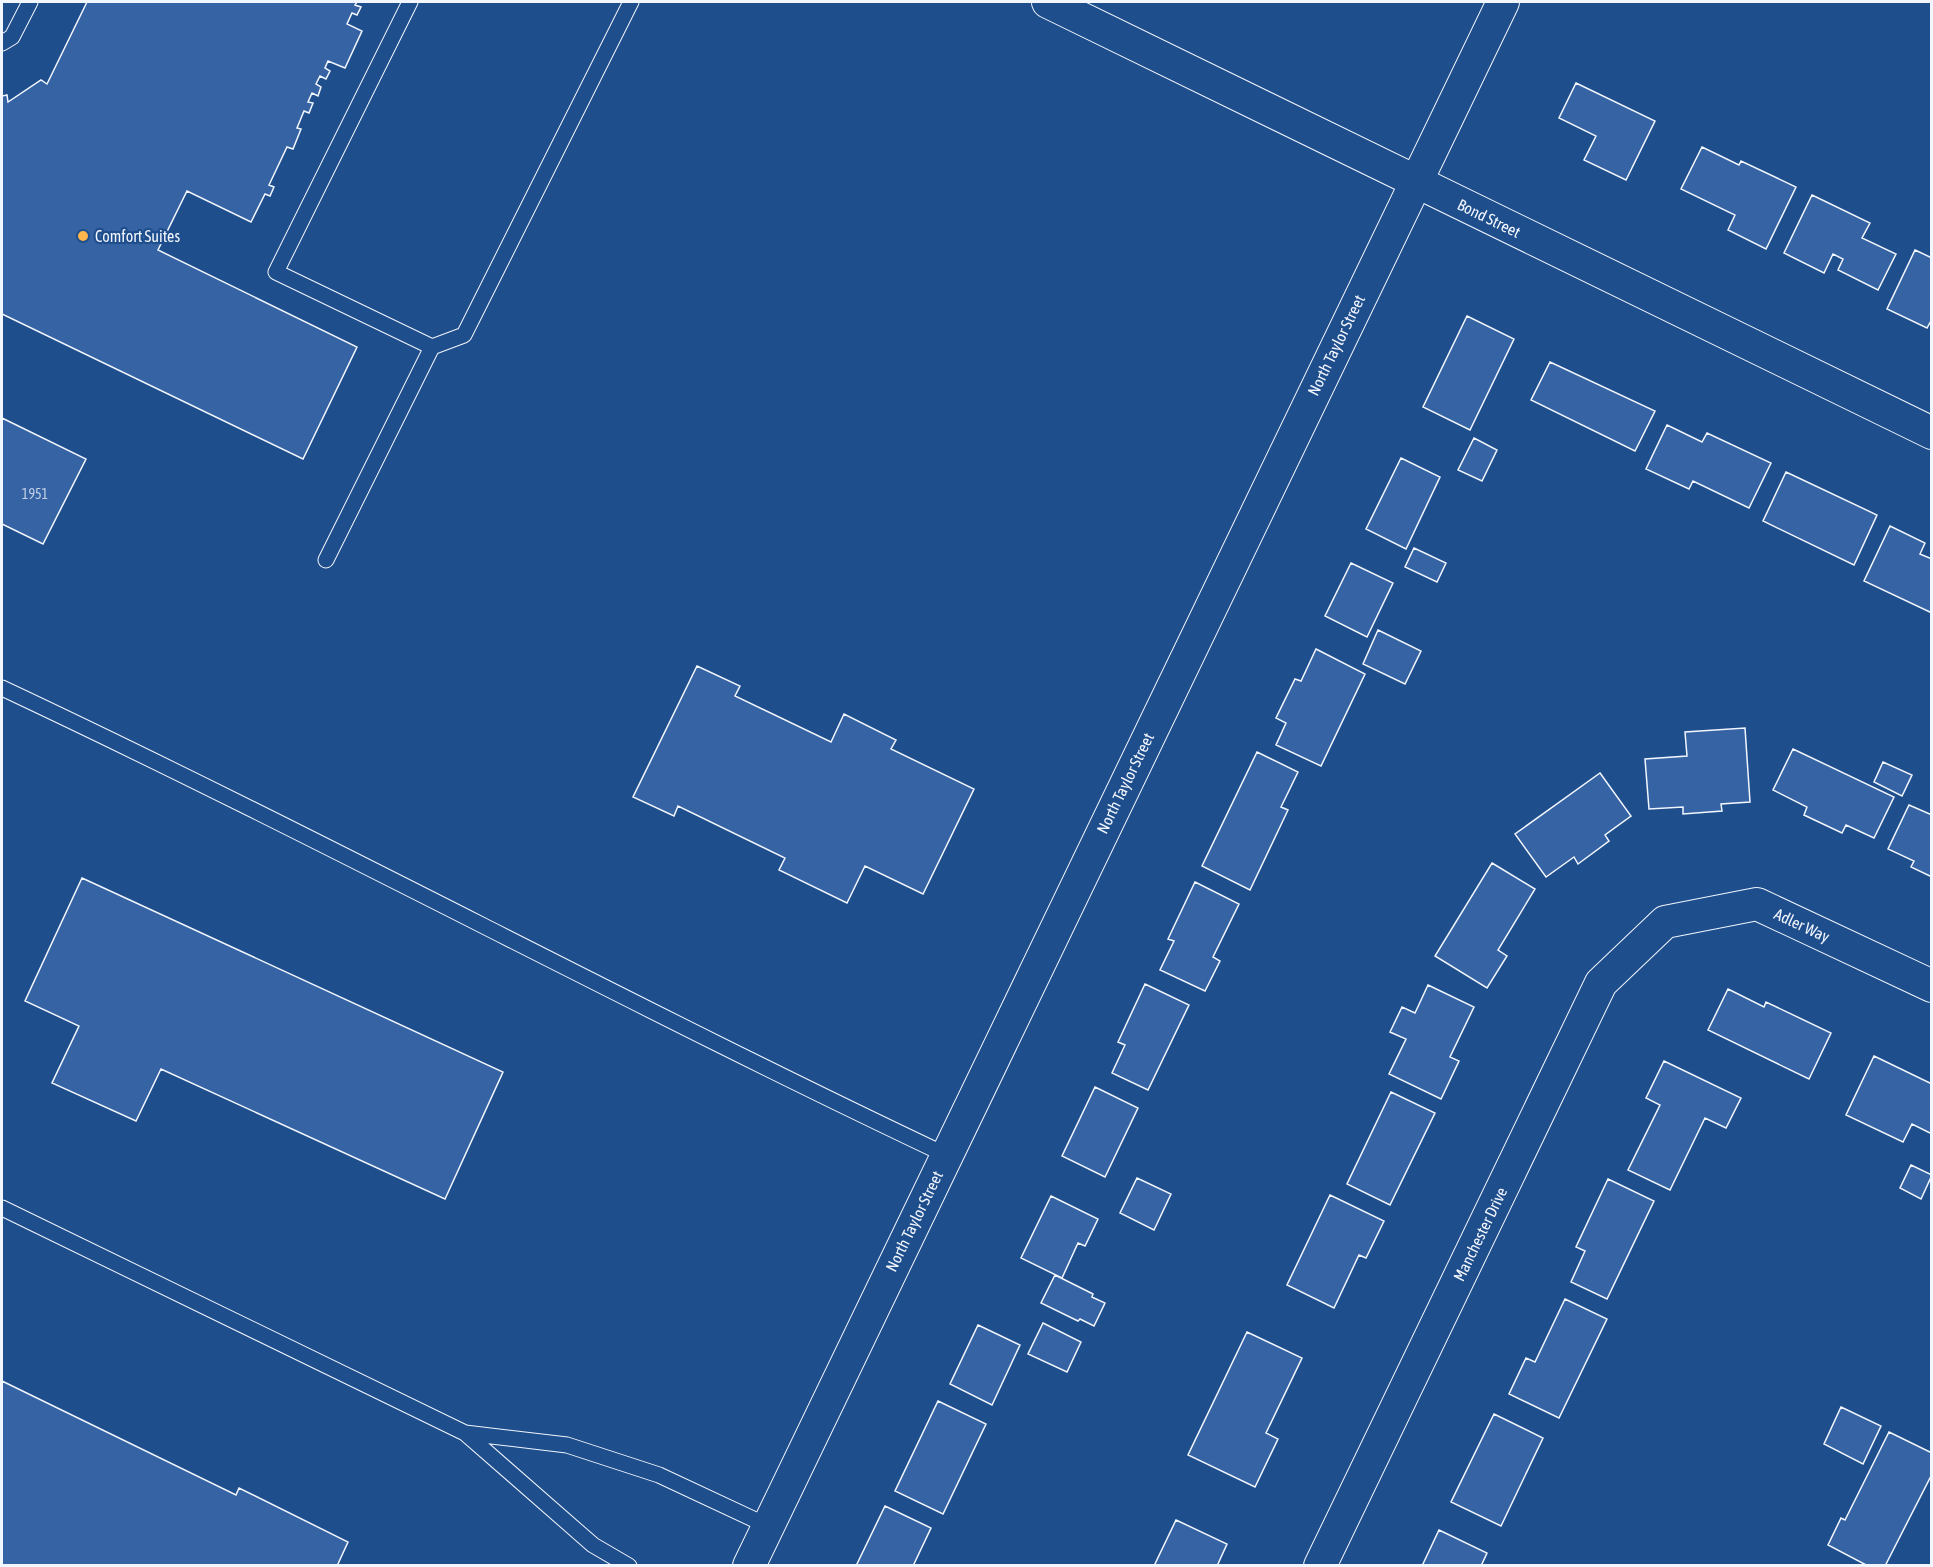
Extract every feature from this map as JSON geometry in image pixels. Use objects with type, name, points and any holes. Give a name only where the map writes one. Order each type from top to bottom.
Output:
[{"type":"street","name":"Bond Street","points":[[1048,2],[1932,433]]},
{"type":"street","name":"North Taylor Street","points":[[749,1566],[1503,2]]},
{"type":"street","name":"Adler Way","points":[[1665,922],[1757,904],[1932,986]]},
{"type":"street","name":"Manchester Drive","points":[[1320,1566],[1601,983],[1665,922]]},
{"type":"lane","points":[[2,43],[12,37],[30,2]]},
{"type":"lane","points":[[410,2],[276,272],[432,347]]},
{"type":"lane","points":[[326,560],[432,347],[464,335],[632,2]]},
{"type":"lane","points":[[2,688],[281,823],[802,1087],[946,1155]]},
{"type":"lane","points":[[2,1208],[465,1433],[593,1545],[629,1566]]},
{"type":"lane","points":[[465,1433],[567,1445],[659,1475],[768,1526]]},
{"type":"building","name":"Comfort Suites","points":[[87,2],[357,2],[355,5],[361,7],[357,15],[352,13],[347,24],[362,31],[345,68],[328,61],[325,68],[330,71],[326,79],[320,76],[316,84],[321,87],[318,96],[312,93],[308,102],[313,103],[309,113],[304,111],[297,128],[301,129],[293,149],[287,147],[269,185],[274,187],[270,196],[265,194],[251,222],[187,191],[158,250],[357,347],[303,459],[2,314],[2,96],[7,95],[8,102],[41,80],[47,84]]},
{"type":"building","points":[[1576,83],[1655,121],[1626,180],[1584,160],[1596,136],[1559,118]]},
{"type":"building","points":[[1702,147],[1739,165],[1741,161],[1796,187],[1766,249],[1728,230],[1735,215],[1681,189]]},
{"type":"building","points":[[1812,195],[1870,223],[1862,238],[1896,254],[1878,290],[1838,270],[1843,259],[1833,254],[1824,273],[1784,253]]},
{"type":"building","points":[[1915,250],[1932,258],[1932,319],[1927,328],[1887,309]]},
{"type":"building","points":[[1467,316],[1514,339],[1470,430],[1423,407]]},
{"type":"building","points":[[1550,362],[1655,411],[1635,451],[1531,400]]},
{"type":"building","points":[[2,418],[86,459],[43,544],[2,524]]},
{"type":"building","points":[[1667,425],[1702,442],[1707,433],[1771,463],[1749,508],[1693,481],[1689,489],[1646,469]]},
{"type":"building","points":[[1474,438],[1497,450],[1482,481],[1458,470]]},
{"type":"building","points":[[1401,458],[1440,477],[1406,549],[1366,529]]},
{"type":"building","points":[[1786,472],[1877,515],[1854,565],[1763,521]]},
{"type":"building","points":[[1890,526],[1925,543],[1920,554],[1932,559],[1932,613],[1864,581]]},
{"type":"building","points":[[1414,548],[1446,563],[1437,582],[1405,567]]},
{"type":"building","points":[[1351,563],[1393,583],[1367,637],[1325,616]]},
{"type":"building","points":[[1378,630],[1421,651],[1405,684],[1363,664]]},
{"type":"building","points":[[1316,649],[1365,674],[1321,766],[1276,745],[1286,723],[1276,718],[1295,679],[1301,681]]},
{"type":"building","points":[[697,666],[740,686],[735,696],[831,742],[844,714],[896,740],[891,749],[974,789],[923,894],[865,866],[847,903],[779,870],[785,858],[678,806],[674,816],[633,797]]},
{"type":"building","points":[[1745,728],[1750,802],[1721,804],[1722,811],[1683,814],[1683,807],[1649,809],[1645,759],[1687,756],[1685,732]]},
{"type":"building","points":[[1793,749],[1894,797],[1874,838],[1846,825],[1842,833],[1804,815],[1807,807],[1773,790]]},
{"type":"building","points":[[1257,752],[1298,772],[1281,807],[1288,810],[1250,890],[1202,866]]},
{"type":"building","points":[[1883,762],[1912,775],[1902,796],[1874,782]]},
{"type":"building","points":[[1600,773],[1631,816],[1605,835],[1609,841],[1578,864],[1574,857],[1546,877],[1515,834]]},
{"type":"building","points":[[1909,805],[1932,815],[1932,877],[1911,867],[1914,861],[1888,849]]},
{"type":"building","points":[[1492,863],[1535,889],[1498,950],[1507,956],[1487,988],[1435,956]]},
{"type":"building","points":[[82,878],[503,1072],[445,1199],[161,1069],[136,1121],[52,1083],[79,1026],[25,1001]]},
{"type":"building","points":[[1195,882],[1239,904],[1213,957],[1220,961],[1205,991],[1160,970],[1174,941],[1168,939]]},
{"type":"building","points":[[1145,984],[1189,1005],[1148,1090],[1112,1073],[1125,1045],[1118,1042]]},
{"type":"building","points":[[1428,985],[1474,1007],[1450,1057],[1459,1061],[1441,1099],[1389,1074],[1406,1039],[1390,1032],[1402,1007],[1415,1013]]},
{"type":"building","points":[[1728,989],[1764,1007],[1766,1002],[1831,1033],[1809,1079],[1708,1030]]},
{"type":"building","points":[[1874,1056],[1932,1084],[1932,1134],[1912,1124],[1903,1142],[1846,1115]]},
{"type":"building","points":[[1664,1061],[1741,1098],[1726,1128],[1705,1118],[1670,1190],[1628,1170],[1660,1105],[1646,1098]]},
{"type":"building","points":[[1095,1087],[1138,1108],[1105,1177],[1062,1156]]},
{"type":"building","points":[[1391,1092],[1435,1113],[1390,1205],[1347,1184]]},
{"type":"building","points":[[1911,1165],[1932,1175],[1921,1199],[1900,1188]]},
{"type":"building","points":[[1137,1178],[1171,1194],[1154,1230],[1120,1213]]},
{"type":"building","points":[[1608,1179],[1654,1201],[1607,1299],[1571,1282],[1585,1251],[1576,1247]]},
{"type":"building","points":[[1330,1195],[1384,1221],[1366,1258],[1359,1255],[1334,1308],[1287,1285]]},
{"type":"building","points":[[1051,1196],[1098,1219],[1085,1246],[1078,1243],[1062,1278],[1021,1258]]},
{"type":"building","points":[[1055,1275],[1093,1294],[1092,1297],[1105,1303],[1094,1326],[1041,1303]]},
{"type":"building","points":[[1565,1299],[1607,1319],[1559,1418],[1509,1394],[1526,1358],[1535,1362]]},
{"type":"building","points":[[1043,1323],[1081,1342],[1067,1372],[1028,1354]]},
{"type":"building","points":[[978,1325],[1020,1345],[992,1405],[950,1384]]},
{"type":"building","points":[[1247,1332],[1302,1358],[1266,1433],[1278,1439],[1255,1487],[1188,1455]]},
{"type":"building","points":[[2,1381],[236,1495],[239,1488],[348,1542],[337,1566],[2,1566]]},
{"type":"building","points":[[938,1401],[986,1424],[943,1514],[895,1491]]},
{"type":"building","points":[[1841,1407],[1881,1426],[1863,1464],[1824,1444]]},
{"type":"building","points":[[1494,1414],[1543,1438],[1501,1526],[1451,1502]]},
{"type":"building","points":[[1889,1432],[1932,1453],[1932,1474],[1885,1566],[1868,1566],[1828,1545],[1841,1518],[1845,1520]]},
{"type":"building","points":[[885,1506],[931,1528],[913,1566],[856,1566]]},
{"type":"building","points":[[1176,1520],[1227,1544],[1217,1566],[1154,1566]]},
{"type":"building","points":[[1439,1530],[1487,1553],[1481,1566],[1422,1566]]},
{"type":"place","name":"Comfort Suites","points":[[83,236]]}]
